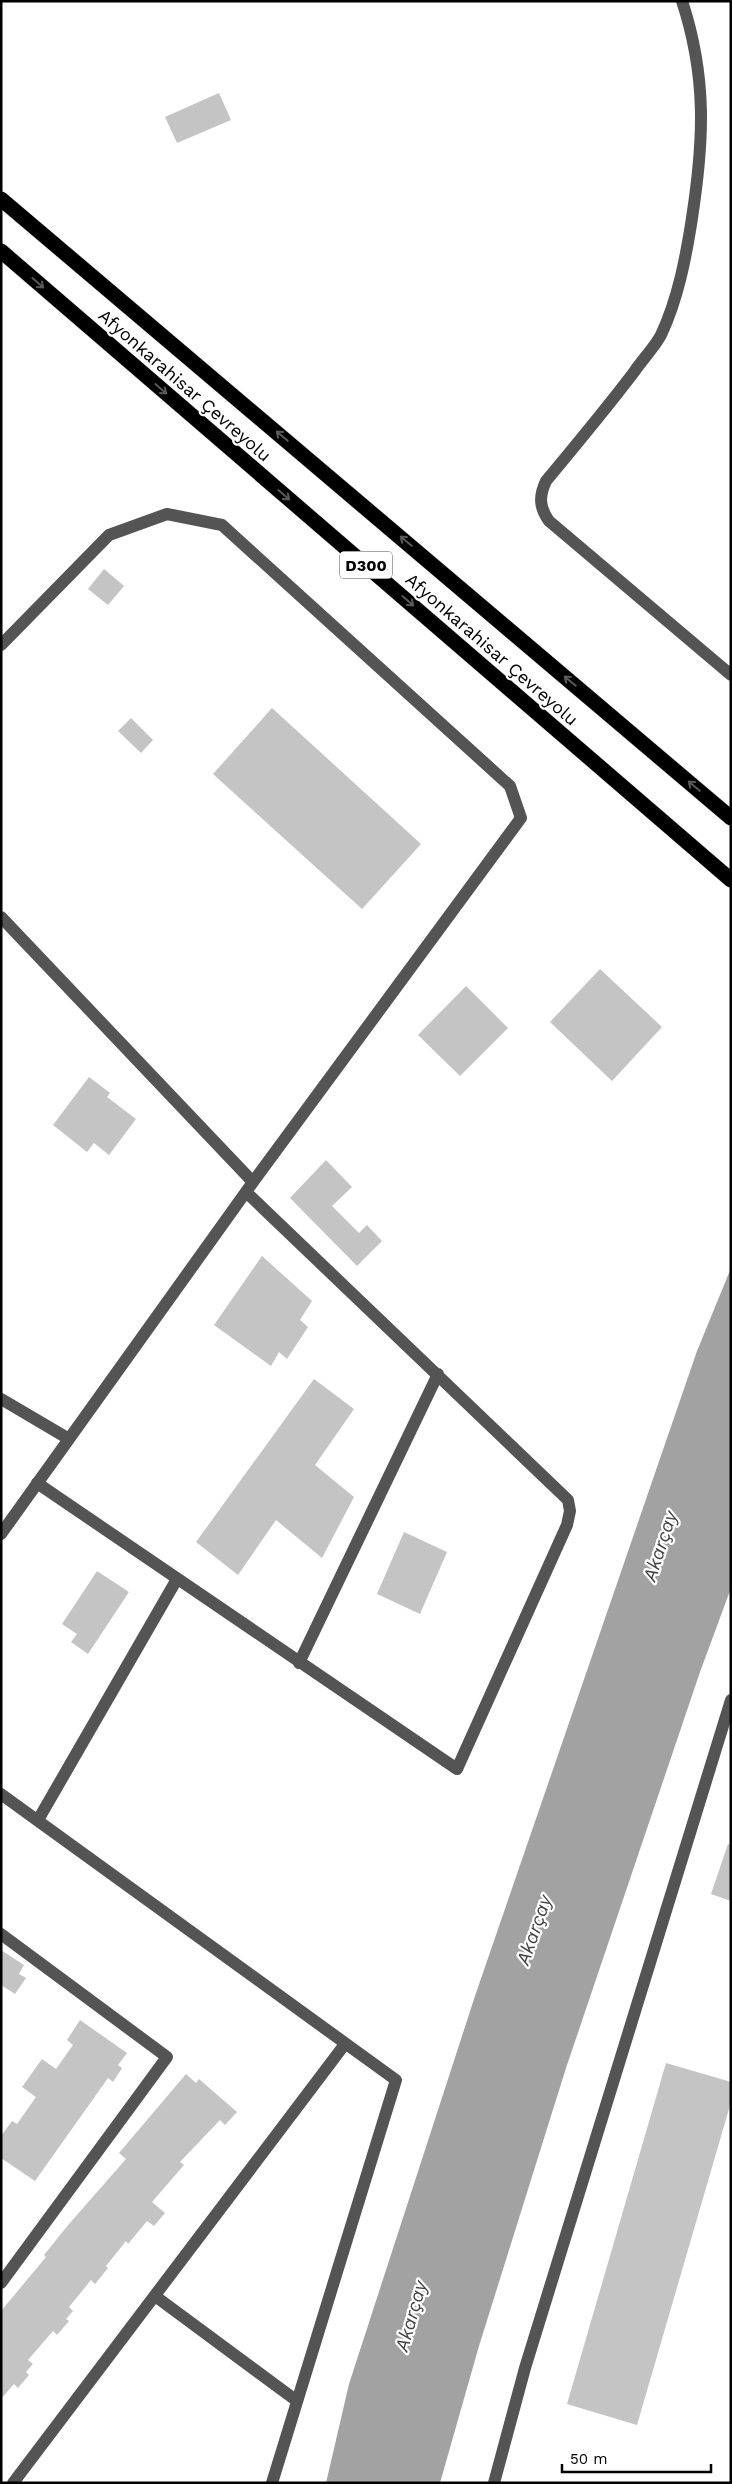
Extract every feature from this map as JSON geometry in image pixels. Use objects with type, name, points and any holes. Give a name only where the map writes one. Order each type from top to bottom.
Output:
[{"type":"highway","name":"Afyonkarahisar Çevreyolu","points":[[1,199],[731,818]]},
{"type":"highway","name":"Afyonkarahisar Çevreyolu","points":[[1,251],[731,880]]},
{"type":"street","points":[[682,1],[692,32],[699,70],[703,131],[700,165],[687,251],[678,286],[660,336],[618,394],[546,481],[541,492],[540,504],[549,521],[731,675]]},
{"type":"street","points":[[1,645],[109,535],[166,514],[222,525],[510,786],[520,818],[250,1187],[1,1534]]},
{"type":"street","points":[[1,917],[250,1187],[438,1374],[562,1492],[568,1500],[570,1511],[567,1524],[457,1769],[37,1483]]},
{"type":"street","points":[[299,1663],[438,1374]]},
{"type":"street","points":[[1,1399],[69,1439]]},
{"type":"street","points":[[38,1820],[177,1579]]},
{"type":"street","points":[[494,2483],[525,2368],[731,1700]]},
{"type":"street","points":[[1,1794],[396,2080],[272,2483]]},
{"type":"street","points":[[1,1934],[167,2057],[1,2283]]},
{"type":"street","points":[[13,2483],[346,2044]]},
{"type":"street","points":[[155,2296],[297,2401]]},
{"type":"water","name":"Akarçay","points":[[731,1268],[731,1588],[700,1672],[566,2068],[479,2346],[440,2483],[326,2483],[349,2384],[475,1996],[697,1351]]},
{"type":"building","points":[[219,93],[231,120],[177,143],[165,117]]},
{"type":"building","points":[[104,569],[124,586],[108,605],[88,589]]},
{"type":"building","points":[[272,708],[421,844],[362,909],[213,774]]},
{"type":"building","points":[[131,718],[153,740],[141,753],[118,731]]},
{"type":"building","points":[[600,969],[662,1027],[612,1081],[550,1022]]},
{"type":"building","points":[[466,986],[508,1028],[460,1076],[418,1035]]},
{"type":"building","points":[[89,1077],[110,1093],[107,1097],[136,1119],[109,1155],[94,1143],[87,1152],[53,1125]]},
{"type":"building","points":[[326,1160],[352,1187],[332,1206],[359,1233],[367,1225],[382,1241],[357,1266],[290,1198]]},
{"type":"building","points":[[262,1256],[312,1301],[300,1320],[308,1327],[287,1359],[279,1352],[271,1366],[214,1325]]},
{"type":"building","points":[[314,1379],[354,1409],[315,1465],[354,1497],[322,1558],[276,1520],[238,1575],[196,1542]]},
{"type":"building","points":[[404,1532],[447,1552],[420,1614],[377,1594]]},
{"type":"building","points":[[97,1571],[129,1592],[88,1654],[71,1642],[77,1634],[62,1624]]},
{"type":"building","points":[[728,1844],[731,1845],[731,1901],[711,1894]]},
{"type":"building","points":[[1,1950],[24,1965],[19,1974],[26,1978],[15,1994],[1,1985]]},
{"type":"building","points":[[80,2020],[127,2053],[118,2065],[122,2068],[113,2082],[108,2078],[35,2181],[1,2158],[1,2136],[12,2121],[17,2124],[36,2097],[22,2087],[42,2059],[56,2069],[73,2045],[67,2040]]},
{"type":"building","points":[[666,2063],[731,2082],[731,2102],[637,2425],[567,2404]]},
{"type":"building","points":[[186,2074],[196,2083],[199,2079],[237,2112],[225,2125],[220,2120],[180,2162],[184,2165],[152,2202],[165,2213],[154,2226],[147,2221],[128,2244],[126,2241],[106,2266],[108,2268],[95,2284],[91,2280],[69,2307],[73,2311],[66,2319],[69,2321],[57,2335],[53,2331],[28,2360],[33,2364],[26,2372],[29,2375],[18,2388],[14,2384],[1,2399],[1,2311],[46,2257],[44,2255],[69,2224],[126,2159],[119,2153]]}]
